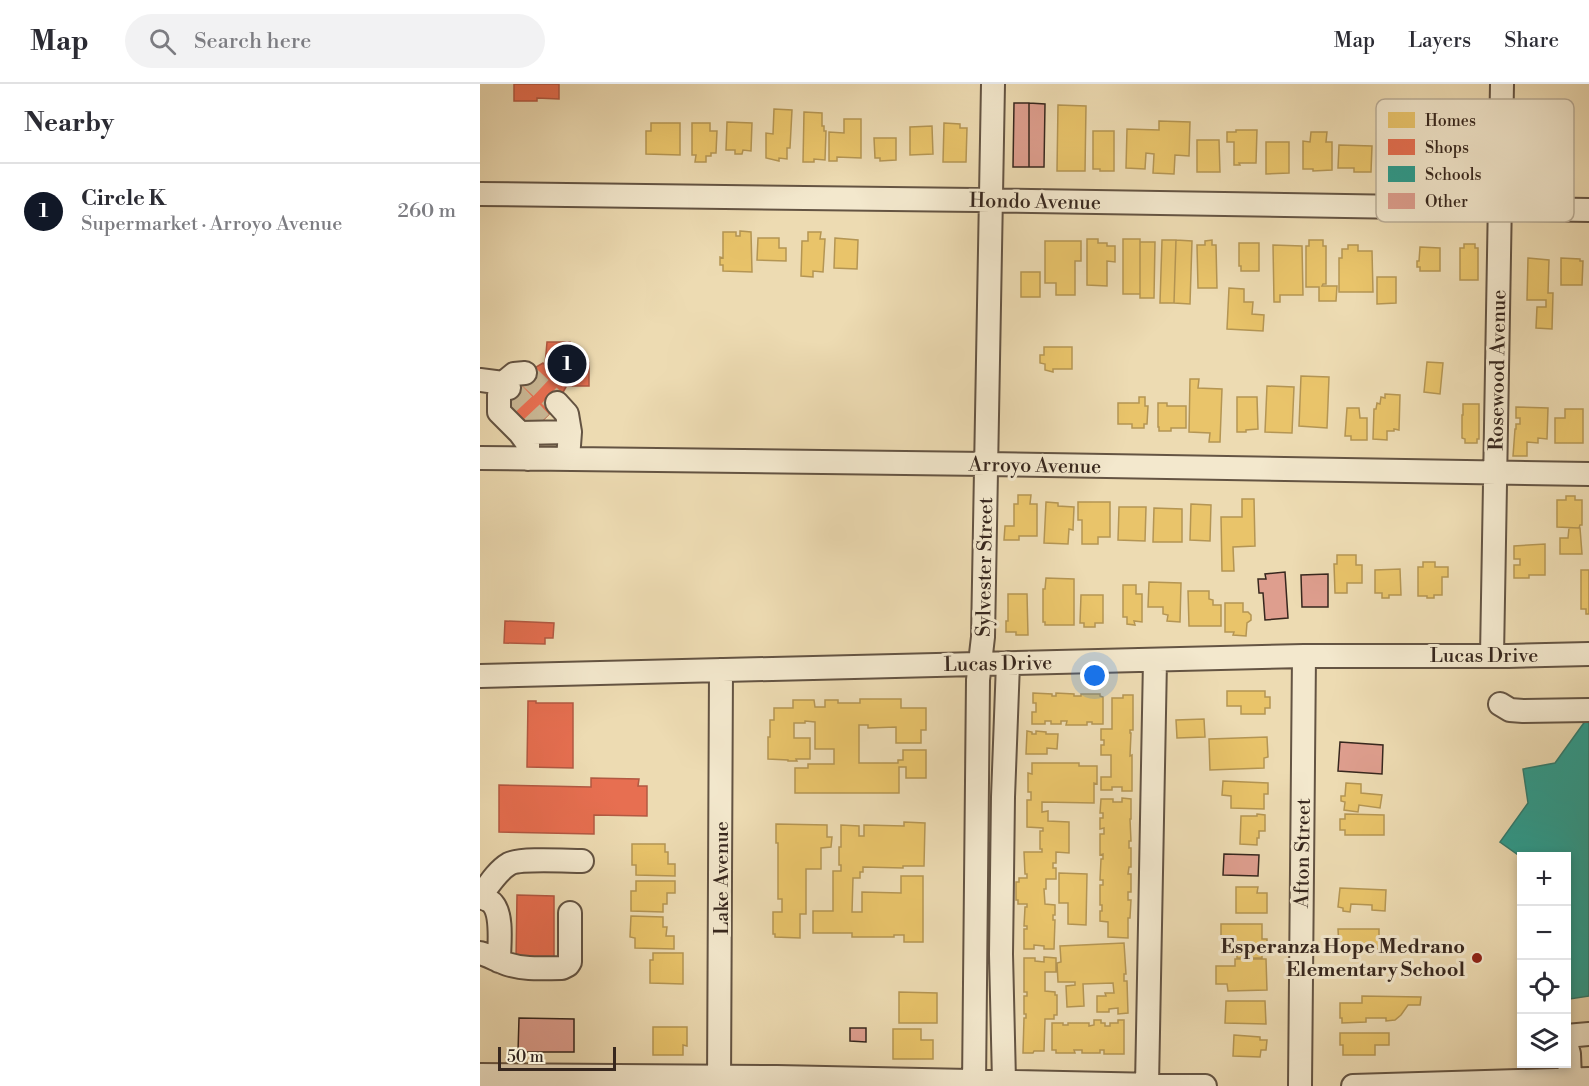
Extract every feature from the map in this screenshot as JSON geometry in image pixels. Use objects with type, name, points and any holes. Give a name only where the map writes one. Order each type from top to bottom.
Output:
[{"type":"street","name":"Sylvester Street","points":[[974,1083],[979,664],[983,637],[993,84]]},
{"type":"street","name":"Rosewood Avenue","points":[[1502,84],[1502,99]]},
{"type":"street","name":"Hondo Avenue","points":[[480,194],[1376,207]]},
{"type":"street","name":"Hondo Avenue","points":[[1574,210],[1589,210]]},
{"type":"street","name":"Rosewood Avenue","points":[[1492,656],[1500,222]]},
{"type":"street","points":[[480,380],[512,381],[500,395],[499,412],[528,444],[528,459]]},
{"type":"street","points":[[520,433],[554,429],[567,414],[556,403]]},
{"type":"street","points":[[554,429],[568,459]]},
{"type":"street","name":"Arroyo Avenue","points":[[480,458],[1589,474]]},
{"type":"street","name":"Lucas Drive","points":[[480,676],[1305,656],[1589,654]]},
{"type":"street","name":"Afton Street","points":[[1300,1086],[1305,656]]},
{"type":"street","points":[[1146,1085],[1155,660]]},
{"type":"street","points":[[1004,1081],[1001,943],[1008,663]]},
{"type":"street","name":"Lake Avenue","points":[[719,1081],[721,670]]},
{"type":"street","points":[[1500,704],[1510,710],[1523,711],[1589,710]]},
{"type":"street","points":[[570,913],[570,962],[568,965],[562,968],[524,968],[489,957],[499,915],[494,904],[480,897],[498,874],[510,863],[582,861]]},
{"type":"street","points":[[1571,1036],[1589,1034]]},
{"type":"street","points":[[1353,1086],[1580,1079],[1571,1059]]},
{"type":"street","points":[[480,1075],[719,1081],[974,1083],[1004,1081],[1205,1086]]},
{"type":"building: Homes","points":[[1058,105],[1086,106],[1085,171],[1057,171]]},
{"type":"building: Homes","points":[[774,109],[792,110],[790,148],[787,148],[787,159],[779,158],[779,161],[766,158],[766,133],[773,134]]},
{"type":"building: Homes","points":[[804,112],[822,113],[822,126],[826,131],[825,160],[814,159],[814,162],[803,162]]},
{"type":"building: Homes","points":[[844,119],[861,119],[861,158],[837,157],[837,161],[829,161],[829,132],[844,133]]},
{"type":"building: Homes","points":[[1159,121],[1190,122],[1189,156],[1175,155],[1174,174],[1153,173],[1154,154],[1146,153],[1145,169],[1126,168],[1127,129],[1159,130]]},
{"type":"building: Homes","points":[[727,122],[752,123],[751,151],[743,150],[742,154],[735,154],[735,150],[726,150]]},
{"type":"building: Homes","points":[[651,123],[680,123],[680,155],[646,154],[646,131],[651,131]]},
{"type":"building: Homes","points":[[692,123],[710,123],[710,131],[717,131],[716,153],[706,156],[706,162],[695,162],[696,155],[692,155]]},
{"type":"building: Homes","points":[[944,123],[960,124],[960,128],[967,128],[966,162],[943,162]]},
{"type":"building: Homes","points":[[932,126],[933,154],[910,155],[910,127]]},
{"type":"building: Homes","points":[[1236,130],[1257,130],[1256,163],[1234,165],[1234,142],[1227,142],[1227,132],[1236,132]]},
{"type":"building: Homes","points":[[1093,131],[1114,131],[1114,171],[1093,169]]},
{"type":"building: Homes","points":[[1311,132],[1327,132],[1326,142],[1332,142],[1332,170],[1303,169],[1303,141],[1310,142]]},
{"type":"building: Homes","points":[[874,138],[896,138],[896,160],[880,161],[880,158],[875,158]]},
{"type":"building: Homes","points":[[1197,140],[1219,140],[1220,172],[1197,172]]},
{"type":"building: Homes","points":[[1266,142],[1289,142],[1289,173],[1266,174]]},
{"type":"building: Homes","points":[[1339,145],[1372,146],[1371,172],[1354,172],[1354,168],[1338,168]]},
{"type":"building: Homes","points":[[740,231],[751,232],[752,272],[723,271],[720,257],[723,258],[723,232],[736,232],[736,236],[740,236]]},
{"type":"building: Homes","points":[[808,232],[821,232],[820,239],[825,239],[823,272],[813,271],[813,277],[801,276],[802,241],[808,241]]},
{"type":"building: Homes","points":[[758,238],[779,238],[779,248],[786,248],[786,261],[757,260]]},
{"type":"building: Homes","points":[[835,238],[858,240],[857,269],[834,268]]},
{"type":"building: Homes","points":[[1087,239],[1098,239],[1098,243],[1115,246],[1115,262],[1107,261],[1107,286],[1087,285]]},
{"type":"building: Homes","points":[[1123,239],[1140,239],[1140,294],[1123,294]]},
{"type":"building: Homes","points":[[1162,240],[1176,240],[1174,303],[1160,303]]},
{"type":"building: Homes","points":[[1176,240],[1192,241],[1190,304],[1174,303]]},
{"type":"building: Homes","points":[[1212,240],[1212,245],[1216,245],[1217,288],[1198,288],[1197,245],[1205,245],[1205,241]]},
{"type":"building: Homes","points":[[1309,240],[1323,240],[1323,246],[1326,246],[1326,284],[1322,286],[1337,286],[1336,301],[1319,301],[1319,287],[1306,287],[1306,246],[1309,246]]},
{"type":"building: Homes","points":[[1045,241],[1081,241],[1081,261],[1075,261],[1075,295],[1056,295],[1056,283],[1045,283]]},
{"type":"building: Homes","points":[[1140,242],[1155,242],[1154,298],[1140,298]]},
{"type":"building: Homes","points":[[1239,243],[1259,243],[1259,271],[1241,271]]},
{"type":"building: Homes","points":[[1464,244],[1475,244],[1475,248],[1478,248],[1478,280],[1460,280],[1460,248],[1464,248]]},
{"type":"building: Homes","points":[[1273,245],[1302,246],[1303,295],[1280,295],[1280,302],[1274,302]]},
{"type":"building: Homes","points":[[1348,245],[1358,245],[1358,251],[1372,251],[1373,292],[1339,292],[1339,258],[1342,258],[1342,249],[1348,249]]},
{"type":"building: Homes","points":[[1420,247],[1440,248],[1440,271],[1420,271],[1417,261],[1419,261]]},
{"type":"building: Homes","points":[[1528,258],[1549,260],[1548,293],[1553,293],[1552,329],[1536,328],[1537,307],[1546,307],[1546,300],[1527,300]]},
{"type":"building: Homes","points":[[1561,258],[1583,261],[1582,285],[1561,285]]},
{"type":"building: Homes","points":[[1021,272],[1040,272],[1040,297],[1021,297]]},
{"type":"building: Homes","points":[[1377,277],[1396,277],[1396,303],[1377,304]]},
{"type":"building: Homes","points":[[1229,288],[1244,289],[1244,302],[1253,302],[1252,314],[1264,315],[1263,331],[1227,329]]},
{"type":"building: Homes","points":[[1044,347],[1072,347],[1072,369],[1053,369],[1053,372],[1045,370],[1045,364],[1040,363],[1040,355],[1044,355]]},
{"type":"building: Homes","points":[[1427,362],[1443,363],[1440,394],[1424,392]]},
{"type":"building: Homes","points":[[1301,376],[1329,377],[1327,428],[1299,426]]},
{"type":"building: Homes","points":[[1190,379],[1199,379],[1198,388],[1222,389],[1220,442],[1209,442],[1210,433],[1189,432]]},
{"type":"building: Homes","points":[[1267,386],[1294,387],[1292,433],[1265,432]]},
{"type":"building: Homes","points":[[1385,394],[1400,395],[1399,430],[1387,431],[1387,440],[1373,439],[1374,409],[1377,403],[1380,404],[1381,397],[1385,398]]},
{"type":"building: Homes","points":[[1139,397],[1145,397],[1145,406],[1148,406],[1147,424],[1144,424],[1144,428],[1132,428],[1132,424],[1118,424],[1118,403],[1139,403]]},
{"type":"building: Homes","points":[[1237,397],[1257,397],[1258,429],[1237,432]]},
{"type":"building: Homes","points":[[1158,403],[1167,403],[1167,406],[1186,406],[1186,428],[1159,431]]},
{"type":"building: Homes","points":[[1463,404],[1479,404],[1477,443],[1465,443],[1465,439],[1462,438]]},
{"type":"building: Homes","points":[[1516,407],[1548,408],[1547,439],[1538,438],[1538,443],[1527,442],[1527,456],[1513,456],[1516,424],[1520,424],[1520,418],[1516,418]]},
{"type":"building: Homes","points":[[1347,408],[1359,408],[1360,418],[1367,418],[1367,440],[1351,440],[1351,436],[1345,436]]},
{"type":"building: Homes","points":[[1565,409],[1583,409],[1583,443],[1555,443],[1555,418],[1565,418]]},
{"type":"building: Homes","points":[[1018,495],[1031,495],[1030,504],[1037,504],[1037,536],[1019,536],[1019,540],[1004,540],[1005,526],[1014,526],[1014,504],[1018,504]]},
{"type":"building: Homes","points":[[1566,496],[1575,496],[1575,500],[1582,500],[1582,525],[1579,528],[1557,527],[1557,500],[1566,500]]},
{"type":"building: Homes","points":[[1242,499],[1254,499],[1255,546],[1233,547],[1234,571],[1222,571],[1221,517],[1242,517]]},
{"type":"building: Homes","points":[[1046,502],[1058,503],[1058,506],[1074,507],[1073,530],[1069,529],[1068,544],[1044,543]]},
{"type":"building: Homes","points":[[1078,502],[1110,502],[1110,537],[1098,537],[1098,544],[1082,544],[1082,520],[1078,520]]},
{"type":"building: Homes","points":[[1191,504],[1211,505],[1210,541],[1190,540]]},
{"type":"building: Homes","points":[[1119,507],[1146,507],[1145,541],[1118,540]]},
{"type":"building: Homes","points":[[1154,508],[1182,509],[1182,542],[1153,542]]},
{"type":"building: Homes","points":[[1569,528],[1580,528],[1582,554],[1560,554],[1560,538],[1568,538]]},
{"type":"building: Homes","points":[[1545,544],[1545,575],[1514,578],[1514,565],[1520,565],[1520,559],[1514,559],[1514,546]]},
{"type":"building: Homes","points":[[1337,555],[1356,555],[1356,565],[1362,565],[1362,583],[1347,583],[1347,593],[1335,593],[1334,564],[1337,564]]},
{"type":"building: Homes","points":[[1423,562],[1435,562],[1435,567],[1448,567],[1448,577],[1442,577],[1442,595],[1434,595],[1434,598],[1418,596],[1418,567],[1423,567]]},
{"type":"building: Homes","points":[[1400,569],[1401,595],[1389,595],[1389,598],[1382,598],[1382,593],[1375,593],[1375,570]]},
{"type":"building: Homes","points":[[1581,570],[1589,570],[1589,614],[1586,614],[1586,609],[1581,609]]},
{"type":"building: Homes","points":[[1046,578],[1074,579],[1074,625],[1045,625],[1043,622],[1043,589],[1045,589]]},
{"type":"building: Homes","points":[[1149,582],[1181,583],[1180,622],[1167,621],[1168,615],[1163,614],[1163,607],[1148,607]]},
{"type":"building: Homes","points":[[1123,585],[1136,585],[1136,594],[1142,594],[1142,622],[1134,621],[1135,625],[1127,624],[1127,617],[1123,617]]},
{"type":"building: Homes","points":[[1188,591],[1209,591],[1209,599],[1213,600],[1213,605],[1221,605],[1221,626],[1189,626]]},
{"type":"building: Homes","points":[[1008,594],[1027,594],[1028,635],[1006,632]]},
{"type":"building: Homes","points":[[1081,595],[1103,595],[1103,623],[1095,623],[1095,627],[1084,627],[1084,623],[1080,623]]},
{"type":"building: Homes","points":[[1225,603],[1243,603],[1243,612],[1251,615],[1251,620],[1247,623],[1246,636],[1225,632]]},
{"type":"building: Homes","points":[[1227,691],[1265,691],[1265,697],[1270,697],[1270,708],[1265,708],[1265,714],[1241,714],[1241,706],[1227,706]]},
{"type":"building: Homes","points":[[1033,693],[1052,694],[1052,696],[1056,696],[1056,693],[1074,694],[1074,696],[1100,694],[1103,697],[1103,724],[1087,722],[1087,725],[1066,725],[1067,721],[1061,721],[1061,724],[1051,724],[1051,721],[1045,721],[1045,724],[1032,724],[1032,712],[1036,712]]},
{"type":"building: Homes","points":[[1123,695],[1133,695],[1133,730],[1130,730],[1132,791],[1122,791],[1122,787],[1101,790],[1101,777],[1111,777],[1111,755],[1101,755],[1101,745],[1104,745],[1104,740],[1101,740],[1101,729],[1112,729],[1112,698],[1123,698]]},
{"type":"building: Homes","points":[[860,699],[901,699],[901,708],[926,708],[926,730],[921,730],[921,743],[896,743],[896,727],[868,728],[868,725],[859,725],[859,763],[898,763],[898,760],[903,760],[903,750],[926,750],[926,778],[906,778],[906,767],[899,767],[899,793],[795,793],[795,768],[808,768],[808,764],[834,764],[834,749],[815,749],[815,722],[805,721],[805,723],[794,723],[794,738],[810,738],[810,759],[788,761],[768,759],[770,720],[774,720],[774,708],[793,708],[793,700],[814,700],[815,707],[825,707],[825,700],[838,700],[838,703],[860,703]]},
{"type":"building: Homes","points":[[1204,719],[1205,737],[1177,738],[1176,720]]},
{"type":"building: Homes","points":[[1027,731],[1032,734],[1036,734],[1036,731],[1058,734],[1057,749],[1047,748],[1047,754],[1026,754]]},
{"type":"building: Homes","points":[[1267,737],[1268,757],[1264,758],[1264,768],[1210,770],[1209,739]]},
{"type":"building: Homes","points":[[1032,763],[1079,763],[1079,766],[1097,766],[1094,803],[1042,802],[1042,812],[1048,811],[1048,821],[1069,822],[1069,853],[1056,852],[1056,863],[1053,863],[1053,868],[1056,868],[1056,879],[1046,879],[1046,889],[1044,889],[1045,904],[1055,905],[1054,949],[1044,949],[1044,946],[1034,945],[1034,949],[1024,949],[1027,904],[1018,904],[1016,900],[1016,882],[1019,882],[1019,878],[1027,878],[1024,852],[1042,852],[1040,831],[1043,831],[1043,828],[1027,827],[1027,800],[1031,800],[1031,792],[1028,792],[1028,773],[1032,774]]},
{"type":"building: Homes","points":[[1223,781],[1268,783],[1268,794],[1264,794],[1264,809],[1231,808],[1231,796],[1222,795]]},
{"type":"building: Homes","points":[[1346,783],[1361,784],[1361,793],[1382,795],[1380,808],[1359,805],[1358,812],[1344,810],[1345,802],[1341,801],[1341,796],[1345,796]]},
{"type":"building: Homes","points":[[1122,798],[1131,799],[1129,848],[1131,848],[1131,867],[1129,867],[1128,874],[1131,874],[1131,892],[1128,892],[1128,900],[1131,900],[1128,938],[1108,937],[1108,922],[1100,921],[1102,905],[1100,905],[1100,885],[1103,885],[1103,880],[1100,880],[1103,854],[1100,855],[1100,834],[1104,834],[1104,828],[1100,829],[1100,818],[1103,818],[1103,813],[1100,813],[1101,799],[1122,802]]},
{"type":"building: Homes","points":[[1257,814],[1265,815],[1265,831],[1259,831],[1257,845],[1240,844],[1241,816],[1257,816]]},
{"type":"building: Homes","points":[[1345,814],[1384,815],[1384,835],[1345,835],[1345,830],[1340,830],[1340,819],[1345,819]]},
{"type":"building: Homes","points":[[904,822],[925,823],[924,866],[863,867],[860,878],[853,878],[852,912],[862,912],[862,892],[901,893],[901,876],[923,876],[923,942],[904,942],[904,935],[852,937],[852,933],[813,933],[813,911],[833,911],[833,871],[841,871],[839,847],[841,847],[841,825],[859,826],[859,836],[864,836],[864,825],[904,826]]},
{"type":"building: Homes","points":[[776,824],[827,825],[827,837],[832,837],[831,847],[821,848],[821,869],[806,869],[806,914],[800,914],[800,938],[775,937],[773,934],[773,912],[782,912],[782,899],[778,899]]},
{"type":"building: Homes","points":[[632,844],[665,844],[668,864],[675,864],[675,876],[636,875],[636,865],[632,865]]},
{"type":"building: Homes","points":[[1059,873],[1087,874],[1086,925],[1068,924],[1068,903],[1059,903]]},
{"type":"building: Homes","points":[[636,881],[675,881],[675,893],[667,893],[667,904],[663,904],[663,912],[631,911],[631,891],[636,891]]},
{"type":"building: Homes","points":[[1236,887],[1258,887],[1257,893],[1267,893],[1267,913],[1236,913]]},
{"type":"building: Homes","points":[[1340,888],[1386,890],[1385,911],[1372,910],[1372,905],[1351,904],[1350,912],[1343,911],[1343,908],[1338,907]]},
{"type":"building: Homes","points":[[631,916],[663,917],[663,927],[667,927],[666,936],[674,936],[674,949],[635,948],[635,938],[630,937]]},
{"type":"building: Homes","points":[[1221,924],[1262,924],[1262,939],[1267,939],[1267,948],[1262,948],[1262,958],[1237,958],[1237,950],[1221,950]]},
{"type":"building: Homes","points":[[1338,929],[1379,929],[1379,939],[1395,939],[1395,949],[1339,949]]},
{"type":"building: Homes","points":[[1124,943],[1126,974],[1124,974],[1124,981],[1127,981],[1128,1013],[1118,1014],[1118,1008],[1109,1009],[1109,1012],[1097,1012],[1097,996],[1114,993],[1113,983],[1083,984],[1084,1006],[1067,1007],[1066,986],[1075,985],[1075,982],[1058,982],[1057,963],[1061,962],[1060,946]]},
{"type":"building: Homes","points":[[653,953],[683,953],[683,984],[650,983],[650,960],[653,960]]},
{"type":"building: Homes","points":[[1044,957],[1056,958],[1056,972],[1045,972],[1045,991],[1055,992],[1057,995],[1057,1015],[1054,1015],[1054,1019],[1045,1019],[1044,1051],[1023,1053],[1024,1018],[1026,1018],[1024,996],[1027,996],[1027,992],[1024,992],[1024,958],[1035,958],[1035,961],[1044,962]]},
{"type":"building: Homes","points":[[1235,959],[1266,959],[1267,990],[1228,991],[1227,984],[1216,984],[1216,966],[1235,966]]},
{"type":"building: Homes","points":[[899,992],[937,993],[937,1023],[899,1023]]},
{"type":"building: Homes","points":[[1362,996],[1421,997],[1420,1005],[1408,1005],[1395,1020],[1366,1018],[1366,1022],[1342,1023],[1340,1003],[1362,1003]]},
{"type":"building: Homes","points":[[1226,1001],[1265,1001],[1266,1024],[1225,1023]]},
{"type":"building: Homes","points":[[1094,1020],[1101,1020],[1105,1026],[1110,1026],[1110,1023],[1124,1020],[1124,1054],[1104,1054],[1104,1050],[1100,1050],[1100,1053],[1082,1053],[1082,1050],[1074,1050],[1075,1053],[1056,1053],[1056,1050],[1052,1050],[1052,1023],[1068,1025],[1068,1023],[1089,1023],[1089,1026],[1094,1025]]},
{"type":"building: Homes","points":[[653,1027],[687,1027],[687,1046],[683,1045],[683,1055],[653,1055]]},
{"type":"building: Homes","points":[[893,1029],[921,1029],[921,1040],[933,1040],[933,1059],[893,1059]]},
{"type":"building: Homes","points":[[1340,1033],[1389,1033],[1389,1045],[1375,1045],[1375,1055],[1343,1055]]},
{"type":"building: Homes","points":[[1234,1035],[1260,1037],[1260,1040],[1267,1040],[1266,1050],[1261,1050],[1260,1057],[1233,1056]]},
{"type":"building: Shops","points":[[514,84],[559,84],[559,99],[537,98],[537,101],[514,101]]},
{"type":"building: Shops","points":[[547,342],[570,342],[589,363],[589,386],[565,386],[545,365]]},
{"type":"building: Shops","points":[[543,363],[566,387],[552,411],[534,429],[501,409],[519,377]]},
{"type":"building: Shops","points":[[505,621],[554,623],[553,638],[545,638],[545,644],[504,643]]},
{"type":"building: Shops","points":[[528,701],[573,703],[573,768],[527,767]]},
{"type":"building: Shops","points":[[591,778],[639,779],[638,786],[647,786],[647,816],[594,815],[594,834],[499,832],[499,785],[591,787]]},
{"type":"building: Shops","points":[[517,895],[554,896],[554,961],[516,960]]},
{"type":"building: Schools","points":[[1586,720],[1589,723],[1589,996],[1571,999],[1571,852],[1517,852],[1517,854],[1500,842],[1528,803],[1523,769],[1555,763]]},
{"type":"building: Other","points":[[1014,103],[1029,103],[1029,167],[1013,167]]},
{"type":"building: Other","points":[[1029,103],[1045,104],[1044,167],[1029,167]]},
{"type":"building: Other","points":[[1285,572],[1288,618],[1265,620],[1263,593],[1259,593],[1258,579],[1266,579],[1265,574]]},
{"type":"building: Other","points":[[1328,574],[1328,607],[1302,607],[1301,575]]},
{"type":"building: Other","points":[[1340,742],[1383,745],[1382,774],[1338,771]]},
{"type":"building: Other","points":[[1224,854],[1259,855],[1258,876],[1223,875]]},
{"type":"building: Other","points":[[519,1018],[574,1019],[574,1052],[518,1052]]},
{"type":"building: Other","points":[[850,1028],[866,1028],[866,1042],[850,1041]]},
{"type":"tunnel","points":[[525,373],[557,403]]},
{"type":"tunnel","points":[[509,388],[541,422]]},
{"type":"place","name":"Circle K","points":[[567,364]]},
{"type":"place","name":"Esperanza Hope Medrano Elementary School","points":[[1477,958]]}]
